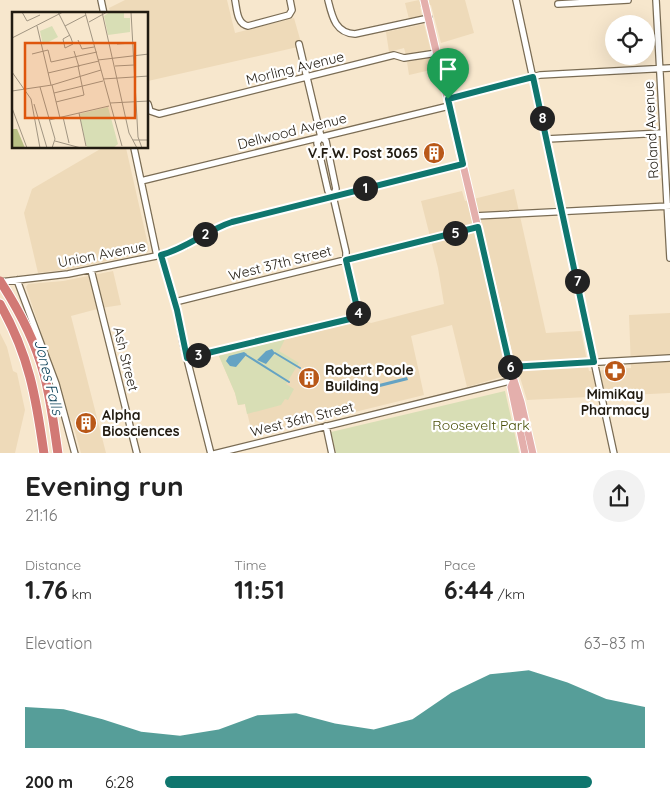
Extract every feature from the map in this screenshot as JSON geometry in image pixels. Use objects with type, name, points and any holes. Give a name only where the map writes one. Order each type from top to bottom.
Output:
[{"type":"highway","points":[[2,281],[27,327],[40,360],[49,396],[58,453]]},
{"type":"highway","points":[[0,304],[18,339],[33,383],[44,453]]},
{"type":"main road","points":[[424,0],[510,367],[521,402],[533,453]]},
{"type":"main road","points":[[514,380],[511,387],[525,453]]},
{"type":"street","points":[[235,0],[240,21],[245,26],[248,26],[290,15],[292,10],[290,0]]},
{"type":"street","points":[[328,0],[334,23],[349,34],[382,29],[429,18]]},
{"type":"street","points":[[516,0],[614,453]]},
{"type":"street","points":[[558,4],[628,0]]},
{"type":"street","name":"Roland Avenue","points":[[656,0],[669,207],[670,258]]},
{"type":"street","points":[[187,358],[349,319],[358,315],[333,196],[328,190],[317,143],[321,137],[299,44]]},
{"type":"street","name":"Morling Avenue","points":[[149,108],[150,111],[159,114],[394,55],[404,58],[437,53]]},
{"type":"street","name":"Dellwood Avenue","points":[[141,182],[321,137],[540,75],[670,68]]},
{"type":"street","points":[[546,139],[663,132]]},
{"type":"street","points":[[134,149],[159,256],[174,302],[212,453]]},
{"type":"street","name":"Union Avenue","points":[[2,281],[91,270],[159,256],[186,246],[209,231],[226,224],[463,164]]},
{"type":"street","points":[[475,216],[669,207]]},
{"type":"street","name":"West 37th Street","points":[[174,302],[478,227]]},
{"type":"street","name":"Ash Street","points":[[91,270],[137,453]]},
{"type":"street","points":[[17,280],[51,371],[75,453]]},
{"type":"street","points":[[510,367],[670,358]]},
{"type":"street","name":"West 36th Street","points":[[230,452],[326,426],[514,380]]},
{"type":"street","points":[[326,426],[332,453]]},
{"type":"shaded area","points":[[125,0],[227,0],[235,33],[294,18],[302,46],[149,81],[149,12],[110,12],[109,8]]},
{"type":"shaded area","points":[[419,0],[465,0],[474,33],[441,43],[431,5],[420,7],[422,16],[409,19],[405,3]]},
{"type":"shaded area","points":[[424,24],[431,51],[406,55],[404,48],[389,52],[386,32]]},
{"type":"shaded area","points":[[432,57],[435,69],[409,75],[407,62]]},
{"type":"shaded area","points":[[100,149],[126,149],[149,249],[148,252],[64,270],[38,273],[24,213],[32,189]]},
{"type":"shaded area","points":[[514,189],[546,333],[581,331],[589,371],[631,368],[629,315],[670,313],[670,393],[527,400],[519,374],[467,387],[452,325],[411,336],[424,395],[253,437],[245,404],[238,405],[235,393],[219,356],[363,320],[371,323],[444,304],[438,268],[421,201],[462,191],[465,201]]},
{"type":"shaded area","points":[[113,271],[121,305],[71,316],[106,453],[81,453],[72,421],[70,420],[26,287],[28,284],[63,281]]},
{"type":"shaded area","points":[[0,333],[7,347],[13,371],[17,373],[25,410],[15,453],[0,453]]},
{"type":"green space","points":[[285,339],[279,351],[299,363],[286,384],[294,389],[288,400],[285,399],[281,405],[247,414],[245,404],[238,405],[235,393],[219,356]]},
{"type":"green space","name":"Roosevelt Park","points":[[505,391],[519,453],[336,453],[331,432]]},
{"type":"water","points":[[272,349],[275,353],[266,364],[257,360],[266,351]]},
{"type":"water","points":[[244,352],[247,354],[236,367],[230,366],[226,361],[229,356]]},
{"type":"water","points":[[407,377],[408,380],[376,388],[375,385]]},
{"type":"pier","name":"Jones Falls","points":[[0,284],[38,353],[53,439],[41,453],[36,453],[33,433],[35,423],[26,379],[14,343],[0,311]]},
{"type":"waterway","points":[[275,353],[300,368]]},
{"type":"waterway","points":[[246,355],[289,382]]},
{"type":"place","name":"V.F.W. Post 3065","points":[[434,153]]},
{"type":"place","name":"MimiKay Pharmacy","points":[[615,371]]},
{"type":"place","name":"Robert Poole Building","points":[[309,378]]},
{"type":"place","name":"Alpha Biosciences","points":[[86,423]]},
{"type":"route","points":[[533,77],[594,362],[510,367],[478,227],[346,260],[358,312],[358,315],[354,318],[187,358],[177,310],[161,255],[186,246],[209,231],[232,222],[463,164],[448,99],[533,77]]}]
